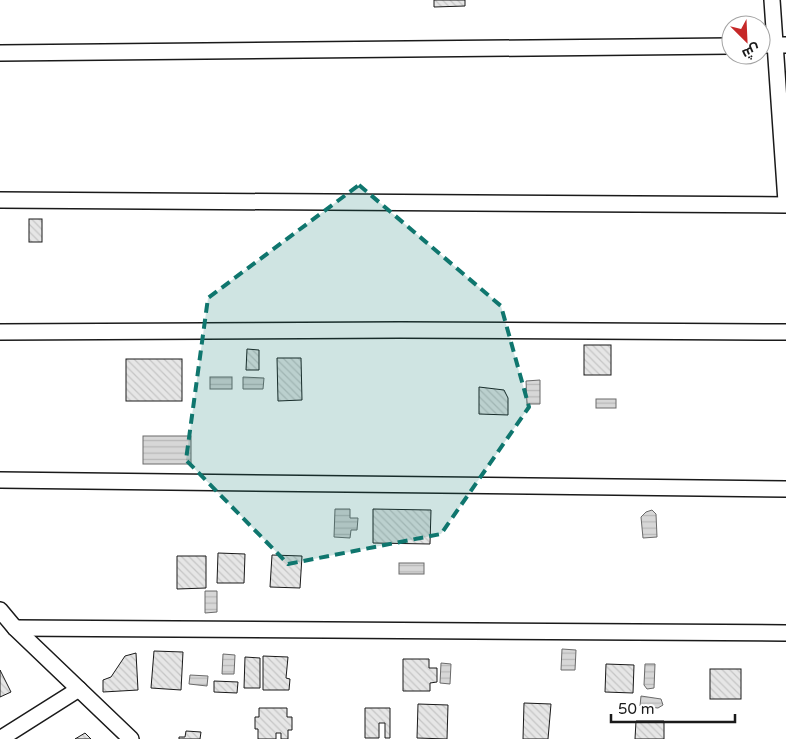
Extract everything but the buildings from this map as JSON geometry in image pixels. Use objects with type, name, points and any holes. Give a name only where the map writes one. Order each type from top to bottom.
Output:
[{"type":"street","points":[[0,200],[786,203],[772,0]]},
{"type":"street","points":[[0,53],[721,46]]},
{"type":"street","points":[[0,332],[400,330],[786,332]]},
{"type":"street","points":[[0,480],[786,489]]},
{"type":"street","points":[[0,610],[15,628],[131,739]]},
{"type":"street","points":[[15,628],[786,633]]},
{"type":"street","points":[[0,739],[79,690]]},
{"type":"highlighted area","points":[[359,185],[501,306],[529,407],[441,534],[288,564],[186,460],[208,298]]},
{"type":"shaded area","points":[[210,377],[232,377],[232,389],[210,389]]},
{"type":"shaded area","points":[[243,377],[264,378],[263,389],[243,389]]},
{"type":"shaded area","points":[[540,380],[540,404],[527,404],[526,381]]},
{"type":"shaded area","points":[[596,399],[616,399],[616,408],[596,408]]},
{"type":"shaded area","points":[[143,436],[191,436],[191,464],[143,464]]},
{"type":"shaded area","points":[[335,509],[350,509],[350,518],[358,518],[357,530],[351,530],[350,538],[334,537]]},
{"type":"shaded area","points":[[652,510],[656,514],[657,537],[643,538],[641,517],[646,512]]},
{"type":"shaded area","points":[[399,563],[424,563],[424,574],[399,574]]},
{"type":"shaded area","points":[[205,591],[217,591],[217,612],[205,613]]},
{"type":"shaded area","points":[[562,649],[576,650],[575,670],[561,670]]},
{"type":"shaded area","points":[[223,654],[235,655],[234,674],[222,674]]},
{"type":"shaded area","points":[[441,663],[451,664],[450,684],[440,683]]},
{"type":"shaded area","points":[[645,664],[655,664],[654,688],[647,689],[644,685]]},
{"type":"shaded area","points":[[190,675],[208,676],[207,686],[189,684]]},
{"type":"shaded area","points":[[641,696],[661,699],[663,705],[658,708],[640,706]]}]
